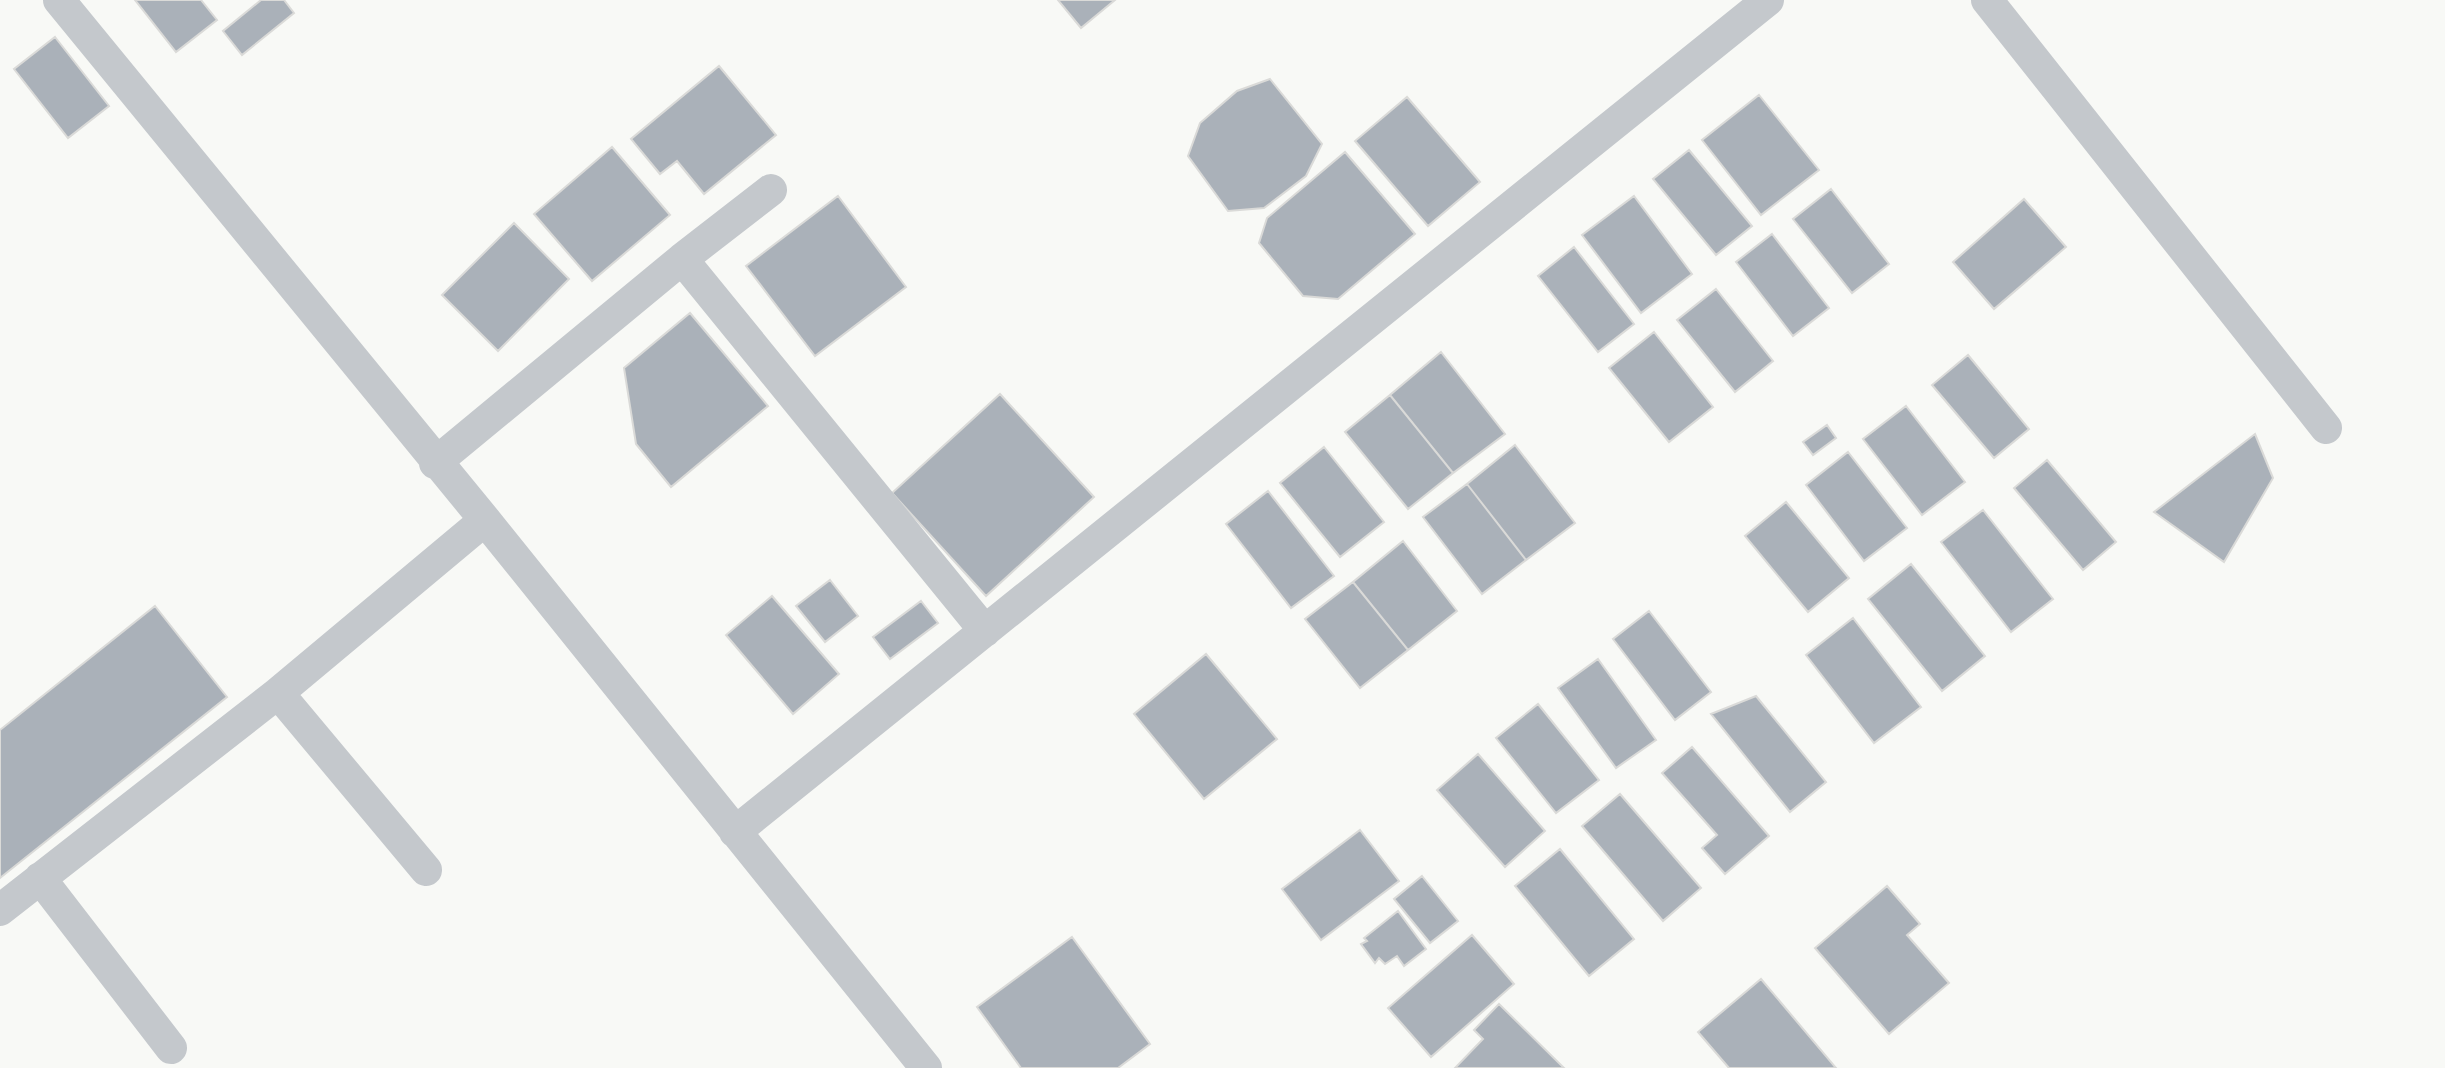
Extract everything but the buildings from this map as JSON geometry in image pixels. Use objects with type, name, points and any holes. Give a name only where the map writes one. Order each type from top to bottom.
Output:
[{"type":"street","points":[[59,0],[435,463],[485,520],[926,1068]]},
{"type":"street","points":[[735,832],[1768,0]]},
{"type":"street","points":[[1987,0],[2326,428]]},
{"type":"street","points":[[435,463],[682,259],[771,190]]},
{"type":"street","points":[[682,259],[985,631]]},
{"type":"street","points":[[0,910],[278,693],[485,520]]},
{"type":"street","points":[[278,693],[426,870]]},
{"type":"street","points":[[40,878],[171,1048]]}]
